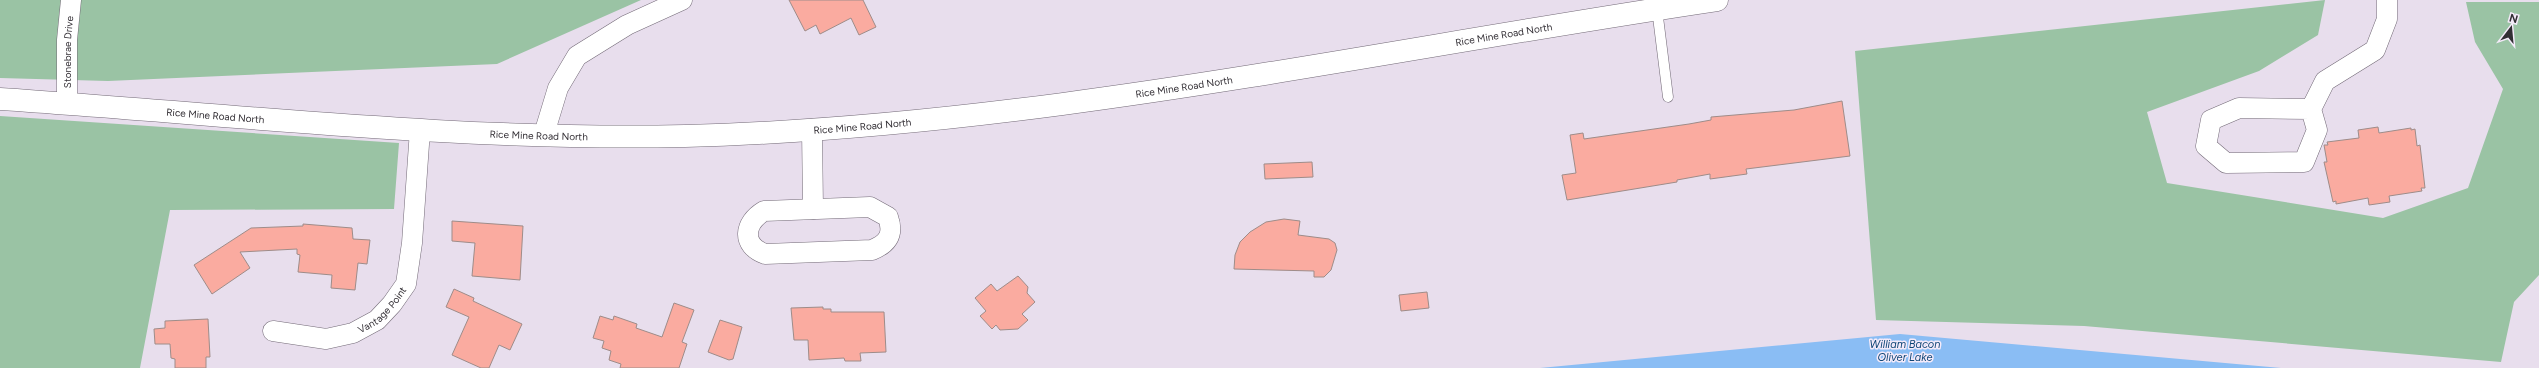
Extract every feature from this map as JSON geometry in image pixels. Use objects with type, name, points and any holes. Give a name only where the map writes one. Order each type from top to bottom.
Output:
[{"type":"main road","name":"Rice Mine Road North","points":[[0,99],[420,130],[684,136],[812,129],[1002,112],[1172,90],[1717,0]]},
{"type":"street","name":"Stonebrae Drive","points":[[67,104],[67,40],[71,0]]},
{"type":"street","points":[[544,134],[558,88],[577,56],[627,25],[682,0]]},
{"type":"street","points":[[2311,109],[2239,108],[2210,120],[2206,146],[2226,163],[2304,162],[2317,130],[2311,109],[2325,81],[2374,50],[2386,19],[2387,0]]},
{"type":"street","points":[[812,129],[813,209]]},
{"type":"street","name":"Vantage Point","points":[[273,331],[326,339],[353,334],[377,320],[392,304],[406,284],[412,243],[420,130]]},
{"type":"street","points":[[870,207],[880,211],[888,217],[892,228],[890,238],[882,246],[872,250],[765,254],[756,250],[750,244],[748,235],[750,226],[755,217],[764,211],[813,209],[870,207]]},
{"type":"lane","points":[[1657,9],[1668,97]]},
{"type":"green space","points":[[0,0],[641,0],[497,64],[108,81],[0,78]]},
{"type":"green space","points":[[2325,0],[2318,35],[2259,71],[2147,112],[2167,183],[2383,218],[2468,188],[2503,89],[2475,42],[2466,2],[2539,2],[2539,275],[2514,302],[2501,362],[2084,326],[1876,320],[1855,51]]},
{"type":"green space","points":[[0,116],[399,143],[394,209],[170,210],[140,368],[0,368]]},
{"type":"water","name":"William Bacon Oliver Lake","points":[[1900,334],[2281,368],[1540,368]]},
{"type":"building","points":[[789,0],[863,0],[876,27],[859,35],[851,18],[820,34],[816,25],[805,31]]},
{"type":"building","points":[[1842,101],[1850,156],[1746,169],[1747,174],[1710,179],[1710,174],[1677,180],[1677,182],[1567,200],[1562,175],[1576,173],[1570,135],[1583,133],[1584,139],[1689,124],[1711,120],[1711,117],[1794,110]]},
{"type":"building","points":[[2378,127],[2379,133],[2411,128],[2411,130],[2415,129],[2417,146],[2420,145],[2425,188],[2421,188],[2422,191],[2389,196],[2390,202],[2369,205],[2368,198],[2336,204],[2336,201],[2333,202],[2324,162],[2327,162],[2324,145],[2328,145],[2327,142],[2359,138],[2358,130]]},
{"type":"building","points":[[1312,162],[1313,177],[1265,179],[1264,164]]},
{"type":"building","points":[[1284,219],[1300,221],[1298,235],[1329,239],[1335,243],[1337,250],[1331,270],[1324,277],[1314,277],[1314,271],[1234,269],[1235,255],[1240,242],[1250,232],[1266,222]]},
{"type":"building","points":[[452,221],[523,226],[520,280],[472,276],[475,243],[452,241]]},
{"type":"building","points":[[303,224],[352,228],[353,239],[370,240],[367,264],[358,263],[355,290],[331,288],[332,275],[298,272],[300,255],[297,254],[297,249],[240,252],[250,268],[212,294],[194,265],[251,228],[303,226]]},
{"type":"building","points":[[1018,276],[1028,287],[1027,293],[1035,302],[1022,314],[1028,320],[1018,329],[1000,330],[996,325],[992,329],[980,316],[986,311],[975,298],[991,284],[997,291]]},
{"type":"building","points":[[454,289],[474,298],[473,301],[522,324],[510,350],[499,345],[489,368],[481,368],[452,355],[469,317],[446,307]]},
{"type":"building","points":[[1427,292],[1429,308],[1401,311],[1399,295]]},
{"type":"building","points":[[674,303],[694,310],[682,342],[687,344],[679,368],[620,368],[621,364],[609,360],[611,351],[602,348],[604,341],[593,338],[600,316],[613,320],[614,316],[637,324],[636,328],[662,337]]},
{"type":"building","points":[[823,307],[823,309],[831,309],[831,312],[884,312],[886,352],[860,353],[861,361],[845,361],[844,358],[809,360],[808,340],[794,340],[791,308]]},
{"type":"building","points":[[208,319],[210,357],[206,357],[206,368],[175,368],[175,359],[171,358],[170,344],[155,344],[154,329],[165,328],[165,321]]},
{"type":"building","points":[[720,320],[742,327],[733,359],[729,360],[708,352]]}]
